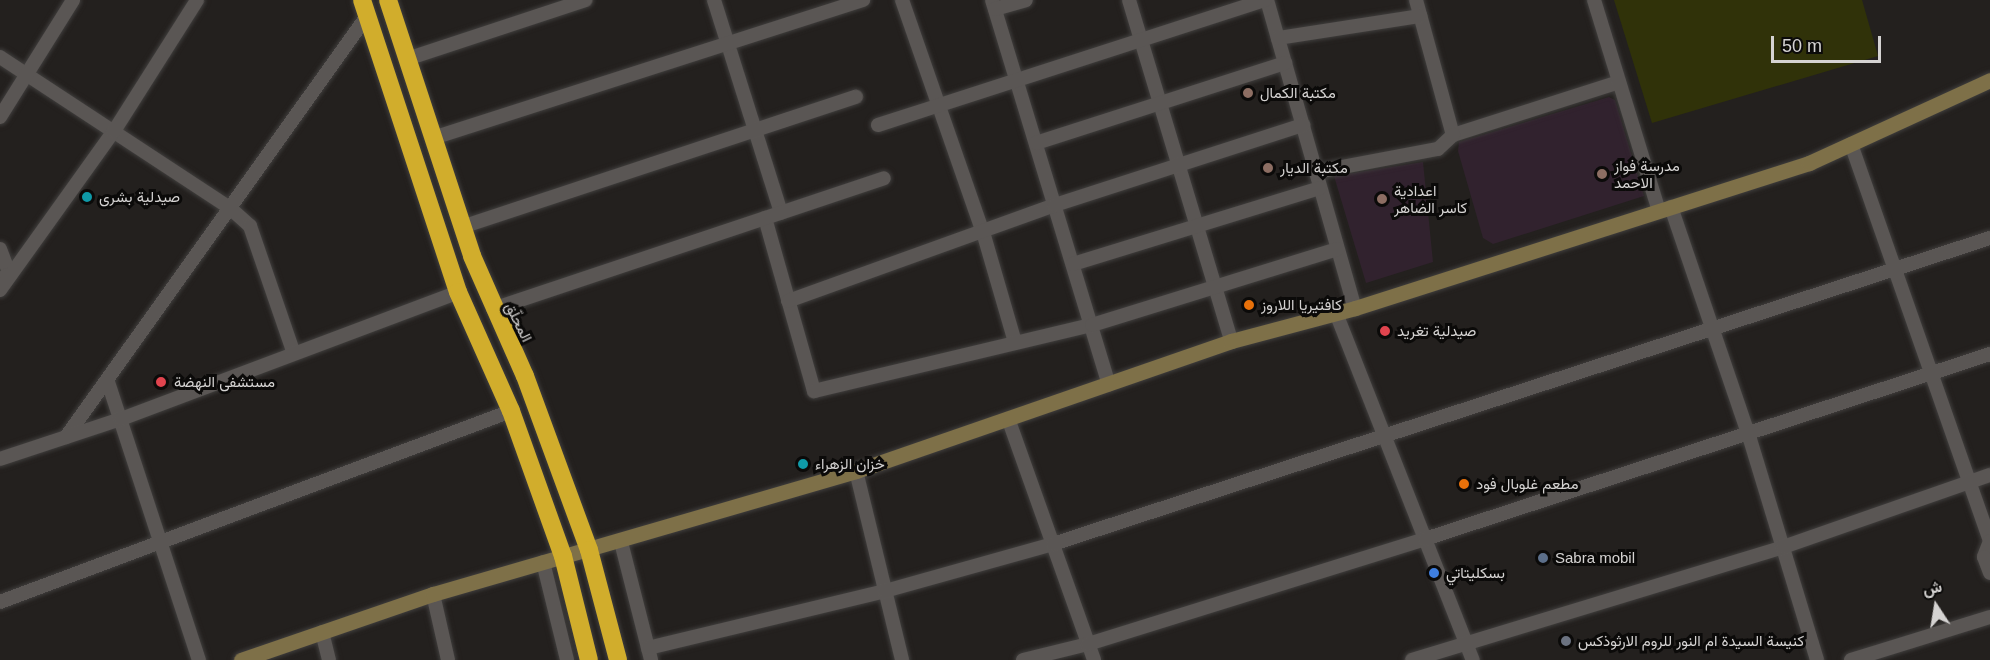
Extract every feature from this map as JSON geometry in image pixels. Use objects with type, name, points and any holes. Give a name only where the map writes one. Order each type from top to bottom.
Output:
[{"type":"highway","name":"المحلّق","points":[[388,0],[462,227],[493,309],[525,376],[589,550],[618,660]]},
{"type":"highway","points":[[364,8],[458,292],[511,411],[563,556],[589,660]]},
{"type":"street","points":[[0,117],[73,0]]},
{"type":"street","points":[[0,290],[5,276],[114,131],[197,0]]},
{"type":"street","points":[[407,59],[585,0]]},
{"type":"street","points":[[714,0],[753,132],[781,213]]},
{"type":"street","points":[[433,138],[863,0]]},
{"type":"street","points":[[902,0],[983,232],[1015,342]]},
{"type":"street","points":[[1026,0],[994,4],[1109,384]]},
{"type":"street","points":[[1129,0],[1163,105],[1177,165],[1231,341]]},
{"type":"street","points":[[878,125],[939,102],[1141,41],[1265,0],[1278,38],[1355,308]]},
{"type":"street","points":[[1416,0],[1453,135]]},
{"type":"street","points":[[1594,0],[1619,82],[1749,436],[1818,660]]},
{"type":"street","points":[[66,437],[108,382],[230,208],[364,8]]},
{"type":"street","points":[[1278,38],[1420,16]]},
{"type":"street","points":[[0,57],[230,208],[250,226],[293,351]]},
{"type":"street","points":[[1036,143],[1163,105],[1285,63]]},
{"type":"street","points":[[241,660],[433,594],[563,556],[621,542],[856,471],[1009,421],[1231,341],[1355,308],[1809,163],[1990,80]]},
{"type":"street","points":[[1316,172],[1438,149],[1453,135],[1619,82]]},
{"type":"street","points":[[462,227],[856,97]]},
{"type":"street","points":[[788,301],[1055,205],[1303,125]]},
{"type":"street","points":[[1851,144],[1990,541],[1984,557],[1990,573]]},
{"type":"street","points":[[493,309],[884,178]]},
{"type":"street","points":[[1073,264],[1320,188]]},
{"type":"street","points":[[765,218],[814,391],[1092,325],[1338,249]]},
{"type":"street","points":[[621,542],[650,654],[1053,544],[1384,434],[1990,238]]},
{"type":"street","points":[[0,249],[5,276]]},
{"type":"street","points":[[0,459],[121,419],[293,351],[458,292]]},
{"type":"street","points":[[1336,313],[1473,660]]},
{"type":"street","points":[[1023,660],[1088,644],[1425,539],[1749,436],[1990,354]]},
{"type":"street","points":[[108,382],[199,660]]},
{"type":"street","points":[[0,602],[511,411]]},
{"type":"street","points":[[1009,421],[1094,660]]},
{"type":"street","points":[[856,471],[902,660]]},
{"type":"street","points":[[1412,660],[1783,547],[1990,475]]},
{"type":"street","points":[[543,562],[567,660]]},
{"type":"street","points":[[433,594],[448,660]]},
{"type":"street","points":[[1851,660],[1990,617]]},
{"type":"street","points":[[322,632],[329,660]]},
{"type":"shaded area","points":[[1614,0],[1862,0],[1878,56],[1652,123]]},
{"type":"shaded area","points":[[1609,97],[1615,100],[1644,196],[1493,244],[1483,238],[1458,151],[1459,142]]},
{"type":"shaded area","points":[[1423,162],[1433,262],[1366,283],[1334,176]]},
{"type":"place","name":"مكتبة الكمال","points":[[1248,93]]},
{"type":"place","name":"مكتبة الديار","points":[[1268,168]]},
{"type":"place","name":"مدرسة فواز الاحمد","points":[[1602,174]]},
{"type":"place","name":"صيدلية بشرى","points":[[87,197]]},
{"type":"place","name":"اعدادية كاسر الضاهر","points":[[1382,199]]},
{"type":"place","name":"كافتيريا اللاروز","points":[[1249,305]]},
{"type":"place","name":"صيدلية تغريد","points":[[1385,331]]},
{"type":"place","name":"مستشفى النهضة","points":[[161,382]]},
{"type":"place","name":"خزان الزهراء","points":[[803,464]]},
{"type":"place","name":"مطعم غلوبال فود","points":[[1464,484]]},
{"type":"place","name":"Sabra mobil","points":[[1543,558]]},
{"type":"place","name":"بسكليتاتي","points":[[1434,573]]},
{"type":"place","name":"كنيسة السيدة ام النور للروم الارثوذكس","points":[[1566,641]]}]
